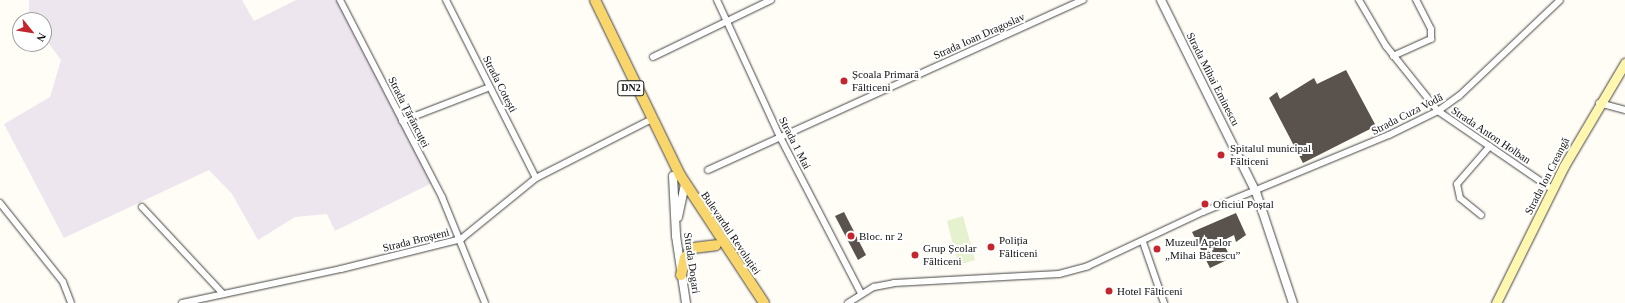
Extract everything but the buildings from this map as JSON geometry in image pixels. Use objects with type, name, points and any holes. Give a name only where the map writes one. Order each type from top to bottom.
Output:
[{"type":"main road","name":"DN2","points":[[588,0],[651,119]]},
{"type":"main road","name":"DN2","points":[[595,0],[676,176]]},
{"type":"main road","name":"Strada Ion Creangă","points":[[1496,303],[1552,189],[1599,103],[1625,63]]},
{"type":"main road","name":"Bulevardul Revoluției","points":[[676,176],[716,245],[756,303]]},
{"type":"main road","name":"Bulevardul Revoluției","points":[[684,190],[764,303]]},
{"type":"main road","points":[[681,275],[685,258],[693,248],[716,245]]},
{"type":"street","name":"Strada Țărăncuței","points":[[340,0],[460,237],[485,303]]},
{"type":"street","name":"Strada Cotești","points":[[446,0],[536,178]]},
{"type":"street","name":"Strada 1 Mai","points":[[717,0],[780,137],[861,293]]},
{"type":"street","points":[[653,57],[726,20],[771,0]]},
{"type":"street","name":"Strada Ioan Dragoslav","points":[[708,170],[1083,0]]},
{"type":"street","name":"Strada Mihai Eminescu","points":[[1161,0],[1256,192],[1293,303]]},
{"type":"street","name":"Strada Anton Holban","points":[[1359,0],[1393,56],[1438,111],[1552,189]]},
{"type":"street","points":[[1393,56],[1431,39],[1431,29],[1416,0]]},
{"type":"street","name":"Strada Cuza Vodă","points":[[861,293],[894,284],[1059,274],[1088,266],[1142,242],[1203,212],[1256,192],[1438,111],[1459,96],[1560,0]]},
{"type":"street","points":[[402,121],[490,87]]},
{"type":"street","points":[[1599,103],[1625,110]]},
{"type":"street","name":"Strada Broșteni","points":[[182,303],[460,237],[536,178],[651,119]]},
{"type":"street","points":[[1481,215],[1460,198],[1457,184],[1490,146]]},
{"type":"street","name":"Strada Dogari","points":[[676,176],[676,225],[681,275],[686,303]]},
{"type":"street","name":"Strada Dogari","points":[[676,225],[684,190]]},
{"type":"street","points":[[0,203],[63,282],[71,303]]},
{"type":"street","points":[[142,207],[223,294]]},
{"type":"street","points":[[1142,242],[1164,303]]},
{"type":"street","points":[[848,303],[861,293]]},
{"type":"shaded area","points":[[29,0],[242,0],[254,21],[296,0],[338,0],[432,183],[335,231],[327,214],[295,217],[258,240],[232,194],[209,170],[64,238],[4,124],[50,97],[61,60],[52,48],[52,12],[29,12]]},
{"type":"green space","points":[[963,216],[975,260],[958,265],[947,221]]},
{"type":"place","name":"Școala Primară Fălticeni","points":[[844,81]]},
{"type":"place","name":"Spitalul municipal Fălticeni","points":[[1221,155]]},
{"type":"place","name":"Oficiul Poștal","points":[[1205,204]]},
{"type":"place","name":"Bloc. nr 2","points":[[851,236]]},
{"type":"place","name":"Poliția Fălticeni","points":[[991,247]]},
{"type":"place","name":"Muzeul Apelor „Mihai Băcescu”","points":[[1157,249]]},
{"type":"place","name":"Grup Școlar Fălticeni","points":[[915,255]]},
{"type":"place","name":"Hotel Fălticeni","points":[[1109,291]]}]
